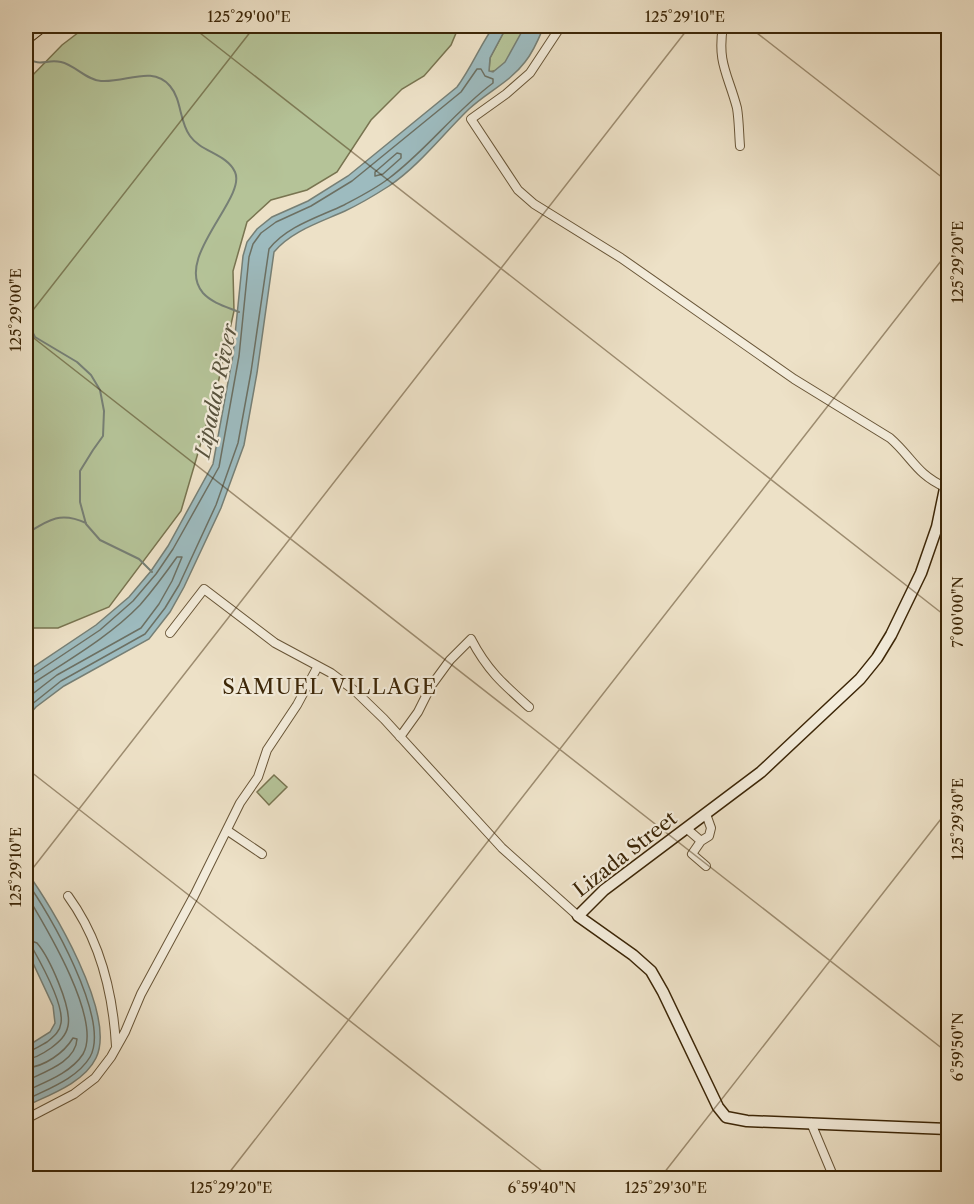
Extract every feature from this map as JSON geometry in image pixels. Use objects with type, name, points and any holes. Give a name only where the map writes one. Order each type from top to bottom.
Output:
[{"type":"highway","points":[[26,37],[40,26]]},
{"type":"street","points":[[561,26],[530,73],[471,119],[518,190],[534,204],[621,258],[794,379],[890,438],[900,446],[926,477],[945,487]]},
{"type":"street","points":[[723,26],[720,45],[722,64],[737,111],[740,146]]},
{"type":"street","name":"Lizada Street","points":[[948,474],[932,544],[891,635],[877,658],[860,679],[761,772],[604,890],[578,916],[633,955],[651,971],[718,1107],[726,1117],[741,1120],[948,1129]]},
{"type":"street","points":[[170,633],[204,589],[275,643],[318,666],[355,691],[502,848],[578,916]]},
{"type":"street","points":[[400,737],[450,660],[471,639],[482,661],[492,673],[529,707]]},
{"type":"street","points":[[26,1119],[74,1094],[95,1078],[117,1047],[144,989],[240,804],[258,777],[267,750],[297,705],[318,666]]},
{"type":"street","points":[[706,814],[711,828],[709,836],[701,841],[692,854],[706,866]]},
{"type":"street","points":[[686,828],[701,841]]},
{"type":"street","points":[[228,831],[262,854]]},
{"type":"street","points":[[68,896],[81,913],[100,955],[110,991],[117,1047]]},
{"type":"street","points":[[811,1123],[834,1179]]},
{"type":"green space","points":[[87,26],[459,26],[451,45],[424,76],[402,89],[371,120],[337,172],[307,190],[271,200],[247,222],[233,271],[234,311],[217,388],[181,511],[109,607],[58,628],[26,628],[26,82],[62,45]]},
{"type":"green space","points":[[507,26],[525,26],[507,61],[496,70],[489,72],[490,58]]},
{"type":"green space","points":[[274,775],[287,787],[269,805],[257,792]]},
{"type":"water","points":[[494,26],[507,26],[490,58],[489,71],[493,72],[505,62],[525,26],[544,26],[531,53],[519,69],[469,109],[400,178],[345,211],[289,238],[274,252],[244,445],[221,508],[170,612],[149,639],[64,686],[36,707],[26,718],[26,672],[96,625],[129,597],[168,546],[213,464],[233,355],[243,256],[247,242],[257,229],[272,217],[308,201],[348,176],[457,87]]},
{"type":"water","points":[[26,871],[51,909],[79,961],[98,1016],[100,1039],[96,1058],[83,1074],[55,1093],[26,1106],[26,1047],[50,1032],[55,1023],[53,1006],[26,948]]},
{"type":"waterway","points":[[26,58],[36,62],[61,62],[101,81],[147,76],[163,80],[170,86],[177,98],[186,130],[190,136],[201,146],[226,161],[235,172],[236,183],[231,197],[203,246],[197,263],[196,279],[203,293],[239,312]]},
{"type":"waterway","points":[[26,320],[35,337],[77,362],[91,375],[100,390],[104,411],[103,436],[80,471],[80,502],[86,524],[100,540],[139,559],[152,572]]},
{"type":"waterway","points":[[26,534],[54,519],[69,518],[86,523]]},
{"type":"district","name":"SAMUEL VILLAGE","points":[[330,686]]},
{"type":"water label","name":"Lipadas River","points":[[216,391]]}]
